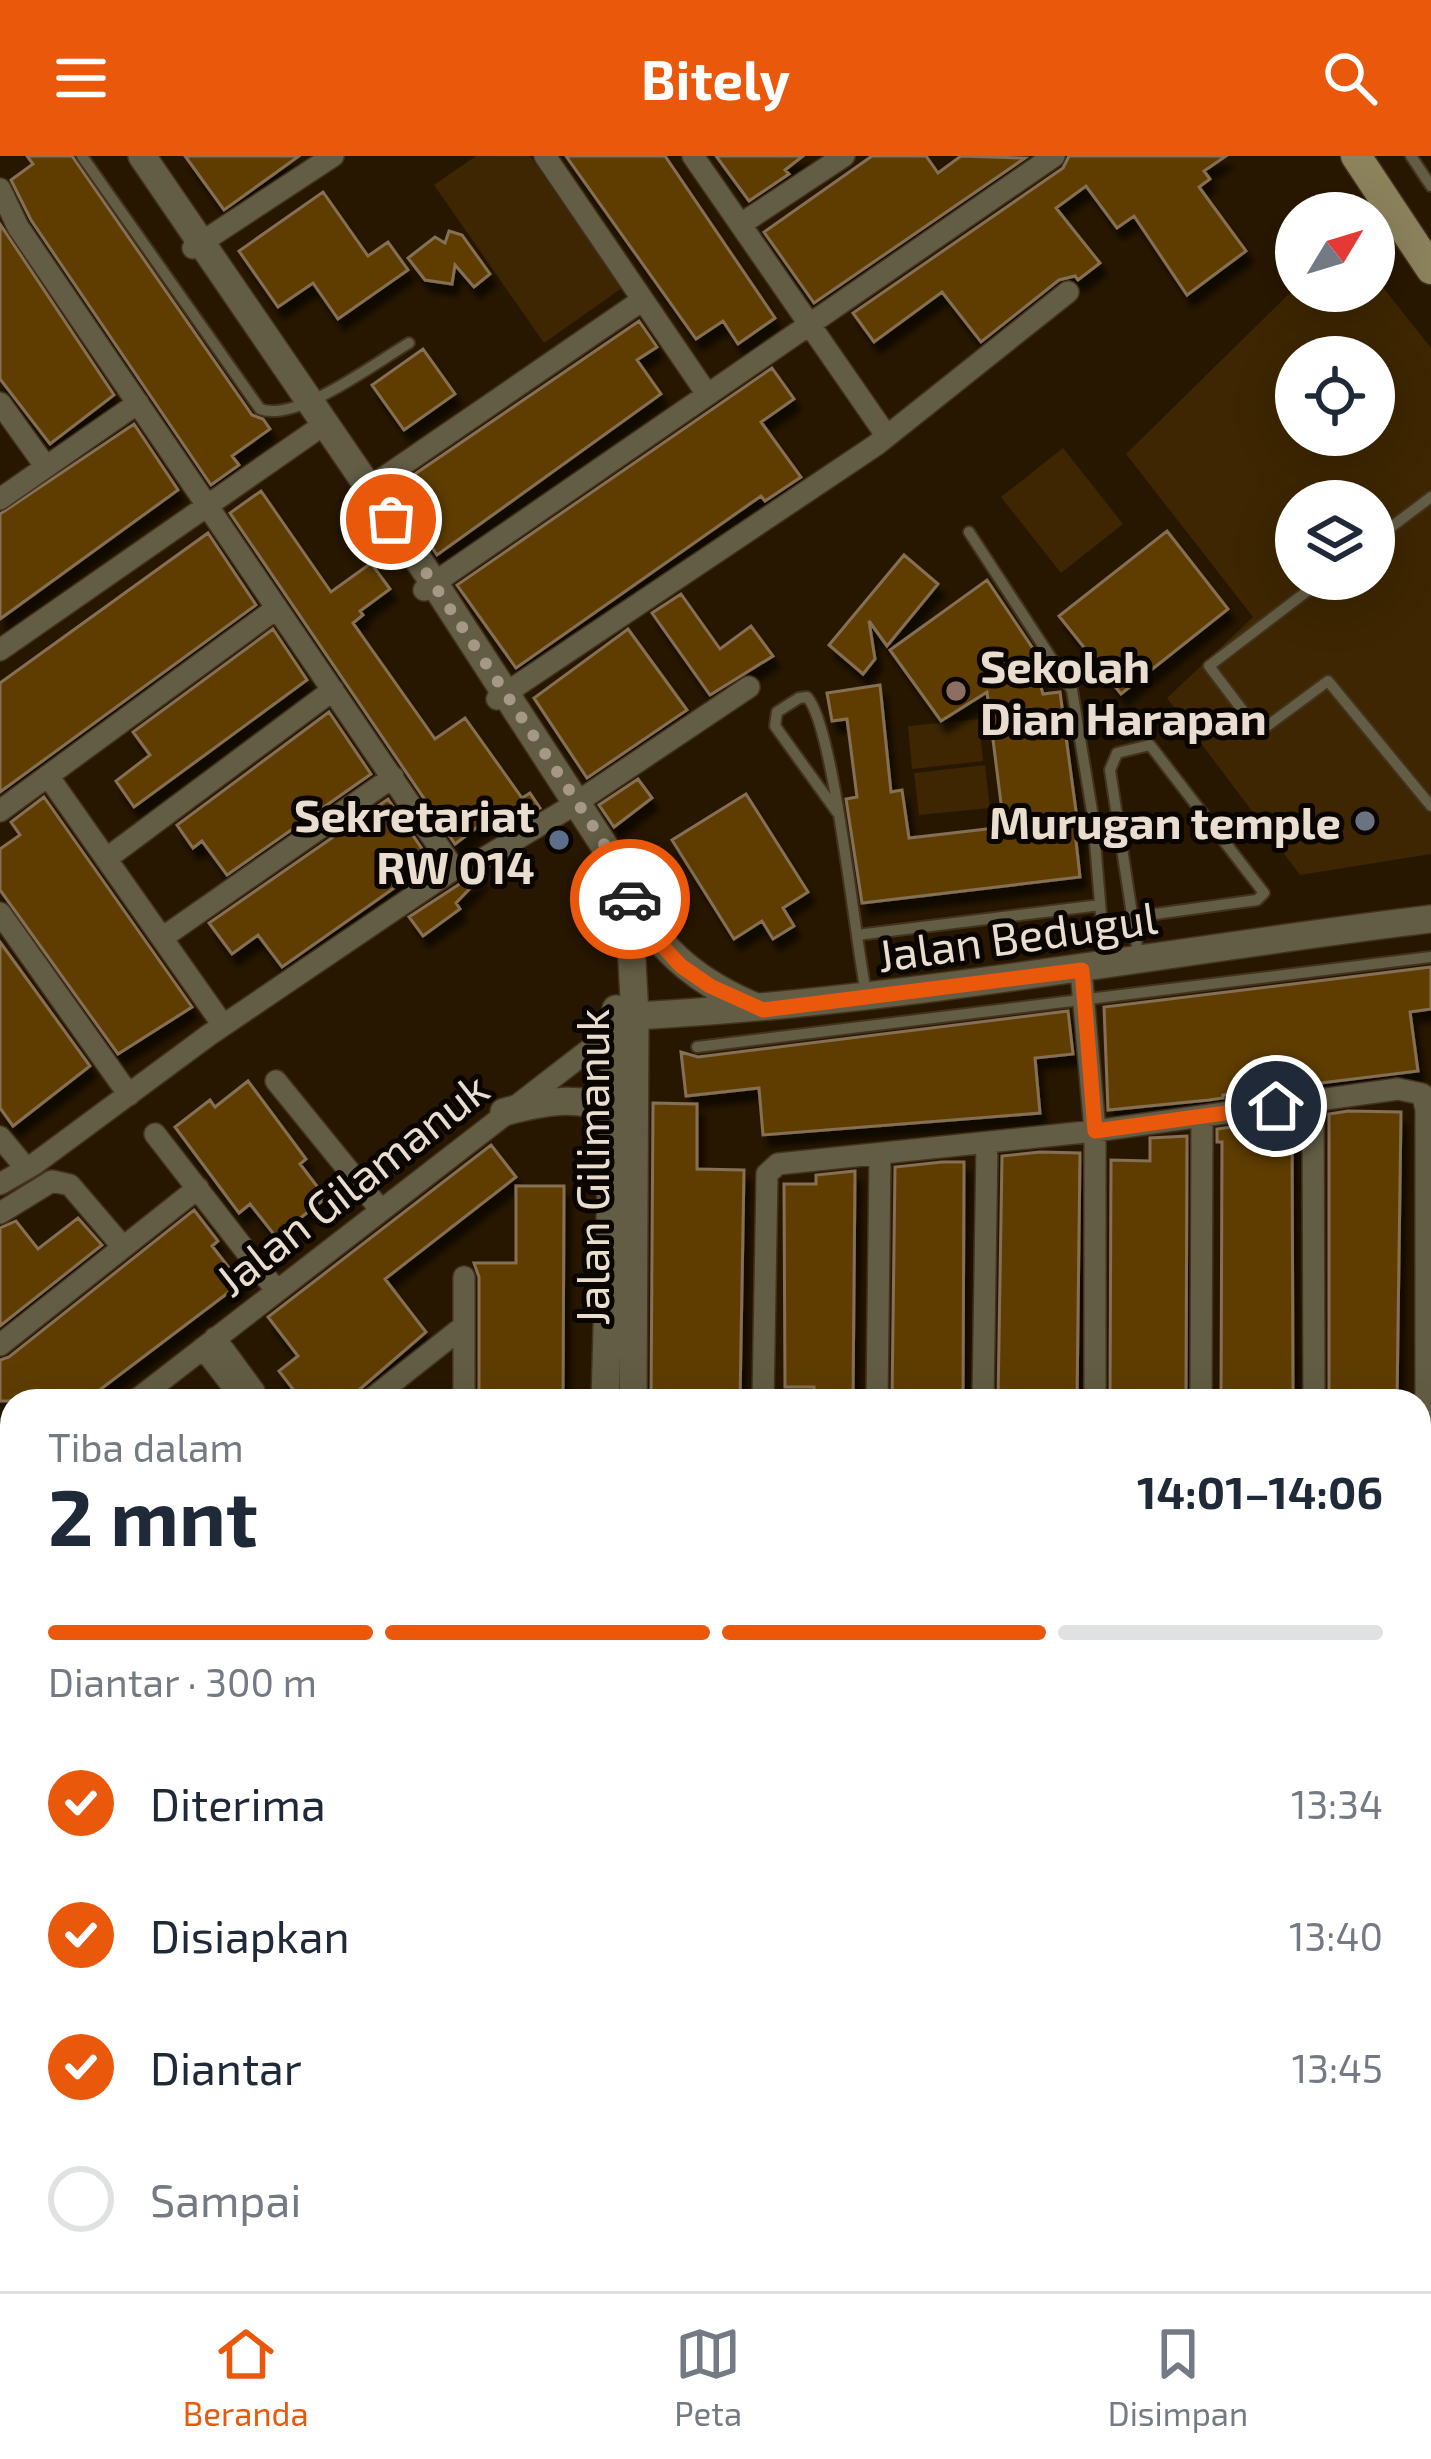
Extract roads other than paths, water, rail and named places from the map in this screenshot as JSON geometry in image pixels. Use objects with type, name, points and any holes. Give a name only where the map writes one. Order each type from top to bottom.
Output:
[{"type":"main road","points":[[1356,156],[1431,269]]},
{"type":"street","points":[[131,156],[198,245]]},
{"type":"street","points":[[142,156],[198,245]]},
{"type":"street","points":[[198,245],[303,164],[333,156]]},
{"type":"street","points":[[544,156],[707,394]]},
{"type":"street","points":[[693,156],[886,434]]},
{"type":"street","points":[[741,224],[844,156]]},
{"type":"street","points":[[429,586],[1054,156]]},
{"type":"street","points":[[0,189],[18,227],[454,868]]},
{"type":"street","name":"Jalan Gilimanuk","points":[[198,245],[602,852],[618,867],[631,934],[626,1022],[633,1389]]},
{"type":"street","points":[[502,696],[886,434],[1068,292]]},
{"type":"street","points":[[364,491],[641,301]]},
{"type":"street","points":[[0,403],[46,467]]},
{"type":"street","points":[[0,499],[138,403]]},
{"type":"street","points":[[0,650],[207,505],[309,413]]},
{"type":"street","points":[[0,811],[277,608]]},
{"type":"street","points":[[0,1184],[454,868],[481,860],[572,806],[749,687]]},
{"type":"street","points":[[106,859],[333,690]]},
{"type":"street","points":[[48,776],[224,1025]]},
{"type":"street","points":[[162,938],[393,777]]},
{"type":"street","name":"Jalan Gilimanuk","points":[[602,852],[626,1022],[612,1110],[605,1389]]},
{"type":"street","points":[[624,889],[656,939],[681,966],[710,986],[763,1010]]},
{"type":"street","points":[[0,913],[129,1095]]},
{"type":"street","name":"Jalan Bedugul","points":[[626,1022],[867,999],[1431,919]]},
{"type":"street","points":[[1093,968],[1083,1000],[1095,1131],[1095,1389]]},
{"type":"street","name":"Jalan Gilamanuk","points":[[150,1389],[626,1022]]},
{"type":"street","points":[[276,1081],[380,1209]]},
{"type":"street","points":[[764,1389],[767,1174],[772,1167],[1095,1131],[1398,1088],[1422,1094],[1426,1109],[1425,1389]]},
{"type":"street","points":[[504,1112],[569,1100],[612,1110]]},
{"type":"street","points":[[1313,1101],[1313,1389]]},
{"type":"street","points":[[1201,1389],[1202,1116]]},
{"type":"street","points":[[155,1134],[276,1290]]},
{"type":"street","points":[[0,1137],[25,1167]]},
{"type":"street","points":[[983,1389],[987,1143]]},
{"type":"street","points":[[877,1389],[880,1156]]},
{"type":"street","points":[[0,1213],[61,1180],[123,1247]]},
{"type":"street","points":[[0,1345],[198,1188]]},
{"type":"street","points":[[464,1277],[464,1389]]},
{"type":"street","points":[[385,1389],[464,1326]]},
{"type":"street","points":[[209,1343],[237,1389]]},
{"type":"street","points":[[209,1343],[252,1389]]},
{"type":"lane","points":[[82,156],[255,404],[269,413],[309,413],[409,343]]},
{"type":"lane","points":[[1411,156],[1431,186]]},
{"type":"lane","points":[[1395,526],[1428,505]]},
{"type":"lane","points":[[969,532],[1072,690],[1093,817],[1100,905],[1093,968]]},
{"type":"lane","points":[[1295,600],[1209,666],[1258,732],[1328,681],[1431,806]]},
{"type":"lane","points":[[837,812],[775,726],[776,712],[799,698],[814,703],[820,722],[837,812],[867,999]]},
{"type":"lane","points":[[1133,916],[1257,900],[1264,893],[1150,745],[1117,753],[1110,770],[1139,962]]},
{"type":"lane","points":[[857,935],[1100,905]]},
{"type":"lane","points":[[697,1047],[1431,957]]},
{"type":"place","name":"Sekolah Dian Harapan","points":[[956,691]]},
{"type":"place","name":"Murugan temple","points":[[1365,821]]},
{"type":"place","name":"Sekretariat RW 014","points":[[559,840]]}]
